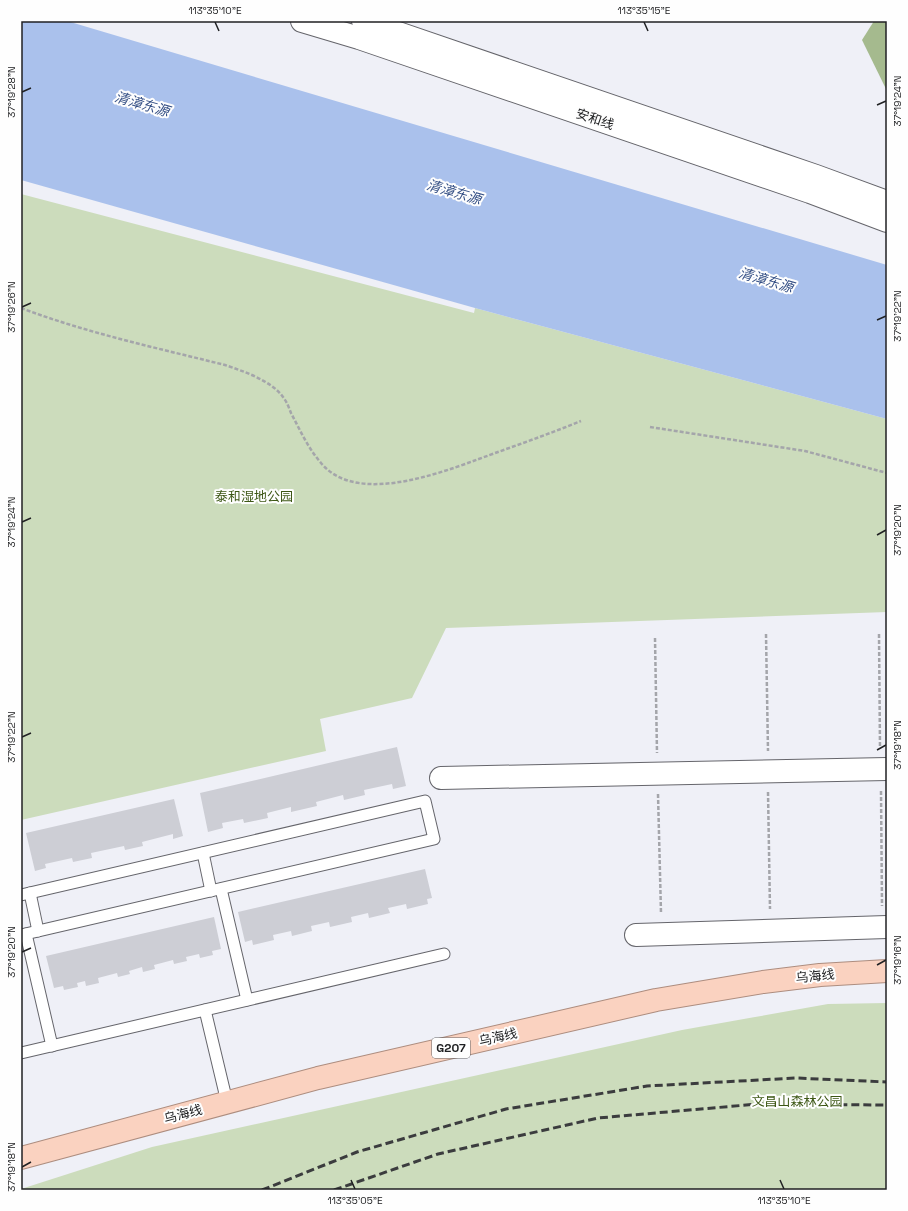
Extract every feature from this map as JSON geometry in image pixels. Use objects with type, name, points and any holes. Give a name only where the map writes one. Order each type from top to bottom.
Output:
[{"type":"highway","name":"乌海线","points":[[21,1158],[318,1078],[656,1000],[696,992],[770,981],[820,975],[887,971]]},
{"type":"main road","name":"安和线","points":[[302,21],[381,46],[802,190],[887,221]]},
{"type":"main road","name":"安和线","points":[[363,21],[816,176],[887,202]]},
{"type":"main road","points":[[441,778],[887,769]]},
{"type":"main road","points":[[636,935],[887,927]]},
{"type":"lane","points":[[38,931],[25,894],[425,801],[434,839],[216,890],[38,931],[24,934],[52,1046]]},
{"type":"lane","points":[[203,853],[216,890],[247,1000]]},
{"type":"lane","points":[[21,1053],[444,954]]},
{"type":"lane","points":[[205,1010],[227,1102]]},
{"type":"path","points":[[21,308],[49,319],[98,333],[225,365],[261,379],[283,396],[305,440],[321,463],[334,475],[350,481],[381,484],[418,478],[454,468],[581,421]]},
{"type":"path","points":[[650,427],[805,452],[887,473]]},
{"type":"green space","points":[[874,21],[887,21],[887,91],[862,40]]},
{"type":"green space","name":"泰和湿地公园","points":[[21,194],[474,313],[475,308],[887,419],[887,612],[446,628],[412,698],[320,719],[326,751],[21,820]]},
{"type":"green space","name":"文昌山森林公园","points":[[887,1003],[887,1190],[21,1190],[152,1147],[682,1030],[828,1004]]},
{"type":"water","name":"清漳东源","points":[[21,21],[67,21],[887,265],[887,419],[475,308],[21,180]]},
{"type":"building","points":[[397,747],[406,786],[393,789],[392,784],[364,790],[365,795],[344,800],[343,795],[316,802],[317,806],[291,812],[291,807],[267,813],[268,818],[244,823],[243,819],[222,823],[223,828],[208,832],[200,793]]},
{"type":"building","points":[[174,799],[183,836],[173,839],[173,834],[142,842],[143,846],[125,850],[124,846],[91,853],[92,858],[73,862],[72,858],[45,864],[46,868],[35,871],[26,833]]},
{"type":"building","points":[[425,869],[432,898],[427,899],[428,904],[407,909],[406,904],[388,908],[390,913],[369,918],[368,913],[351,917],[352,922],[330,927],[329,922],[311,926],[312,931],[292,936],[291,931],[273,935],[274,940],[253,945],[252,940],[245,942],[238,912]]},
{"type":"building","points":[[214,917],[221,949],[212,951],[213,955],[200,958],[199,954],[186,957],[187,961],[174,964],[173,960],[154,965],[155,969],[143,972],[142,967],[129,971],[130,974],[118,977],[117,973],[98,978],[99,983],[86,986],[85,981],[77,983],[78,987],[64,990],[63,986],[54,988],[46,956]]},
{"type":"railway","points":[[262,1190],[357,1152],[506,1109],[647,1086],[796,1078],[887,1082]]},
{"type":"railway","points":[[334,1190],[438,1154],[598,1118],[758,1104],[887,1105]]}]
